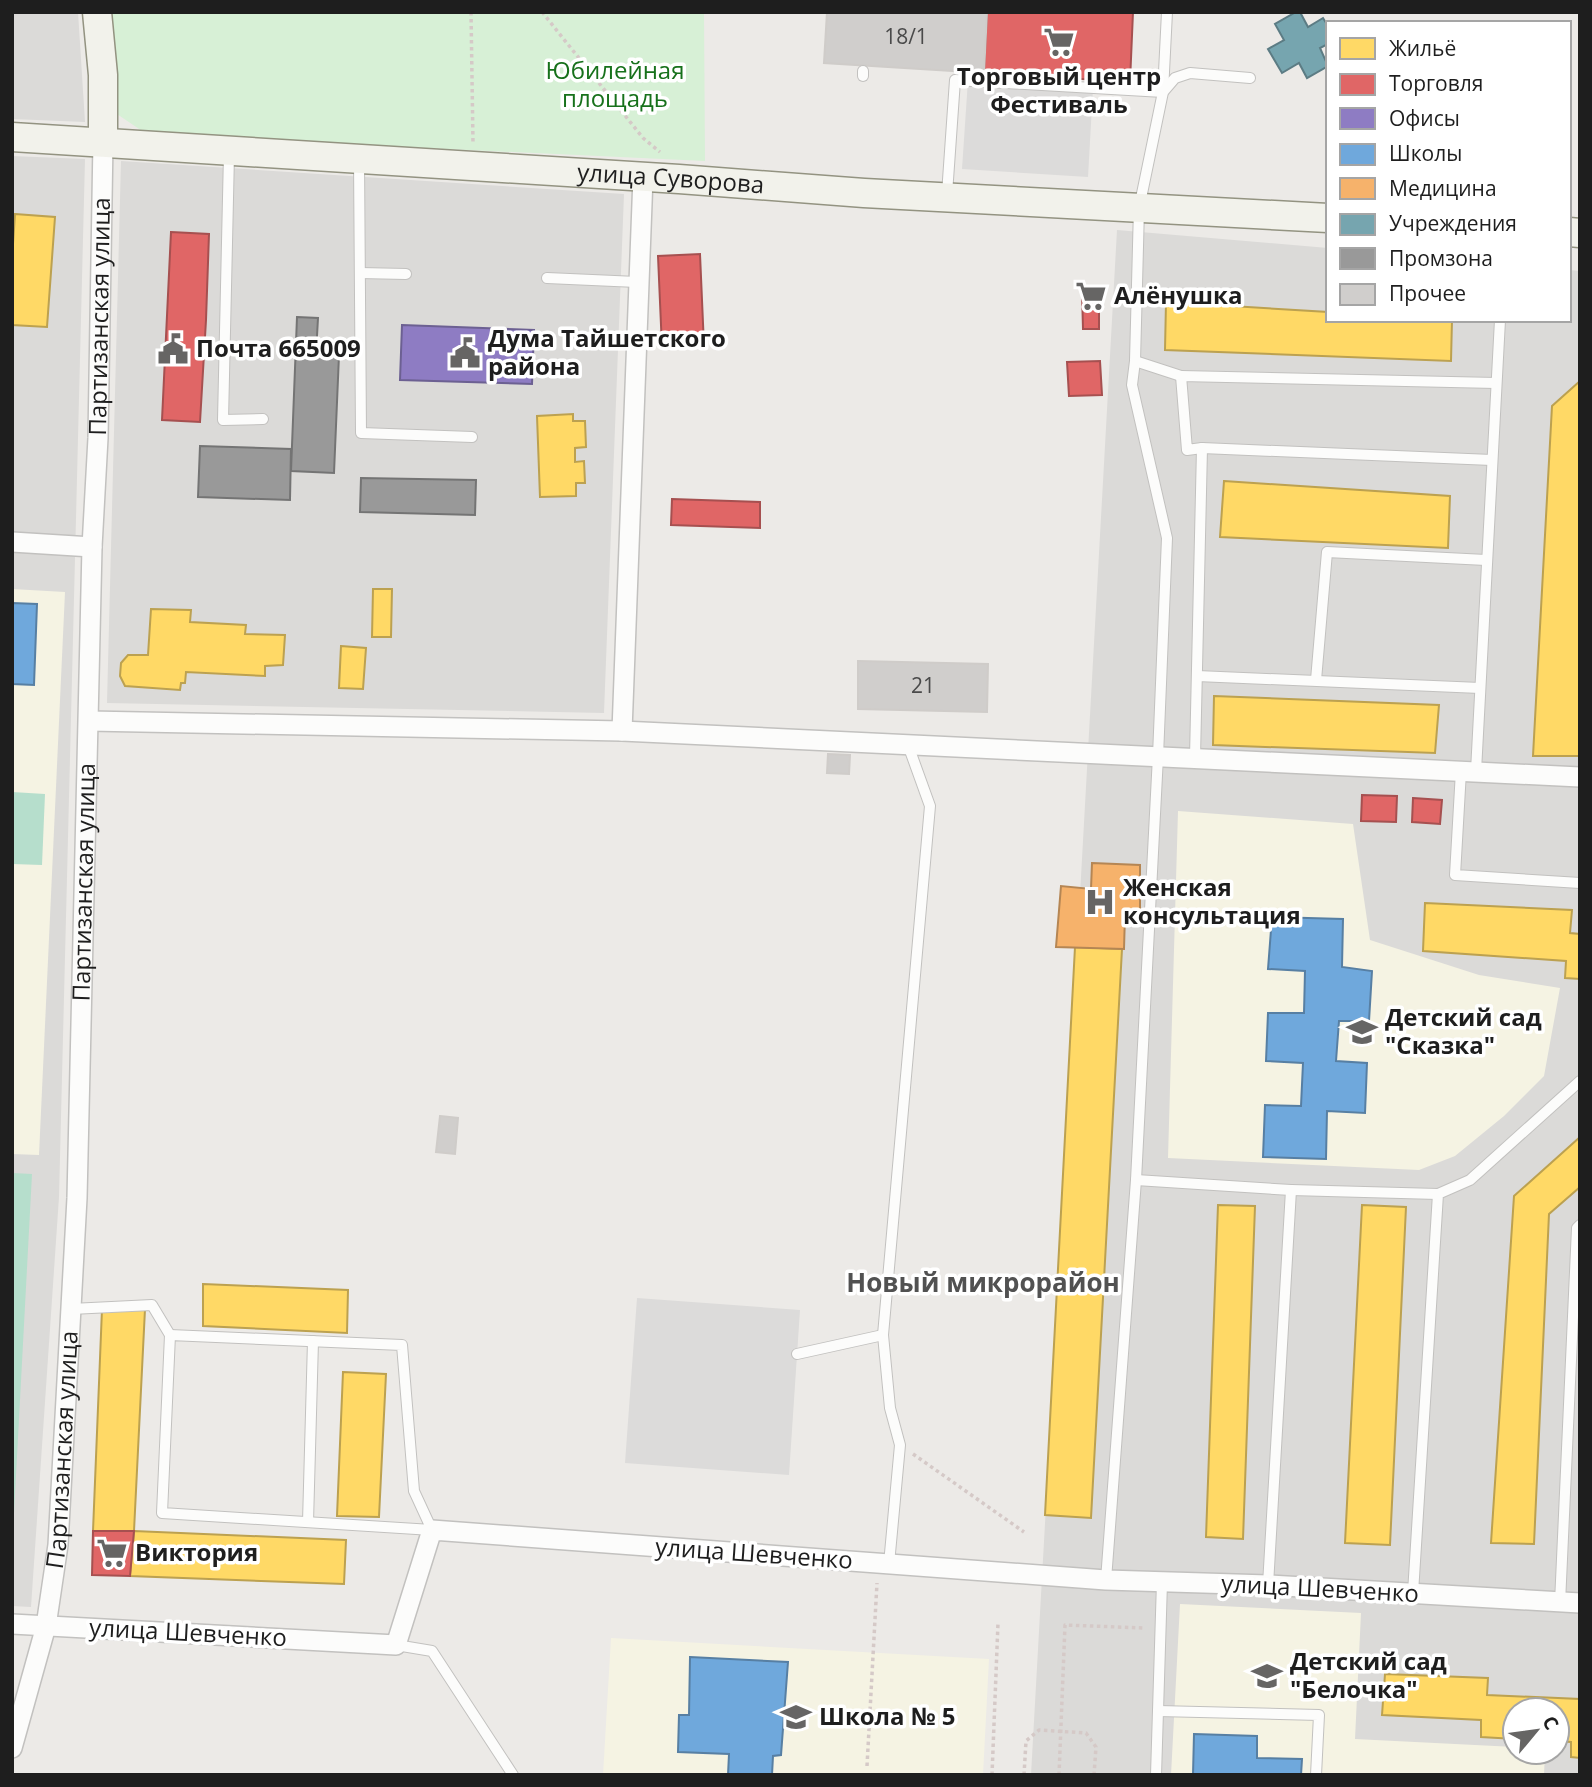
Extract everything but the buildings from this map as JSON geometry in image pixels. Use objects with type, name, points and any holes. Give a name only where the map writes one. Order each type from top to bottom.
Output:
[{"type":"street","name":"Партизанская улица","points":[[12,1748],[46,1626],[58,1545],[77,1198],[92,547],[98,438],[103,75],[97,12]]},
{"type":"street","name":"улица Суворова","points":[[12,137],[947,198],[1326,218]]},
{"type":"street","points":[[622,731],[643,177]]},
{"type":"street","points":[[12,542],[92,547]]},
{"type":"street","points":[[89,721],[622,731],[1580,777]]},
{"type":"street","points":[[396,1645],[432,1530]]},
{"type":"street","name":"улица Шевченко","points":[[432,1530],[1105,1580],[1413,1593],[1570,1603]]},
{"type":"street","name":"улица Шевченко","points":[[12,1624],[396,1645]]},
{"type":"lane","points":[[1105,1580],[1136,1180],[1167,538],[1132,385],[1139,208],[1163,92],[1167,12]]},
{"type":"lane","points":[[1163,92],[1175,78],[1191,74],[1250,78]]},
{"type":"lane","points":[[947,198],[955,80],[1163,92]]},
{"type":"lane","points":[[229,150],[223,419],[263,419]]},
{"type":"lane","points":[[359,160],[360,433],[472,437]]},
{"type":"lane","points":[[360,273],[406,274]]},
{"type":"lane","points":[[547,278],[637,282]]},
{"type":"lane","points":[[1500,322],[1480,688],[1455,875],[1580,883]]},
{"type":"lane","points":[[1135,360],[1181,376],[1496,383]]},
{"type":"lane","points":[[1181,376],[1187,450],[1492,460]]},
{"type":"lane","points":[[1195,757],[1202,449]]},
{"type":"lane","points":[[1316,680],[1327,552],[1486,560]]},
{"type":"lane","points":[[1197,676],[1480,688]]},
{"type":"lane","points":[[883,1563],[900,1445],[890,1408],[883,1335],[930,806],[908,744]]},
{"type":"lane","points":[[1136,1180],[1291,1190],[1438,1194],[1470,1180],[1580,1081]]},
{"type":"lane","points":[[1268,1586],[1291,1190]]},
{"type":"lane","points":[[1413,1593],[1438,1194]]},
{"type":"lane","points":[[1570,1603],[1577,1228],[1580,1226]]},
{"type":"lane","points":[[71,1309],[152,1305],[170,1335],[162,1513],[432,1530],[414,1491],[402,1345],[170,1335]]},
{"type":"lane","points":[[797,1354],[883,1335]]},
{"type":"lane","points":[[308,1522],[313,1341]]},
{"type":"lane","points":[[1156,1775],[1162,1581]]},
{"type":"lane","points":[[396,1645],[432,1651],[513,1775]]},
{"type":"lane","points":[[1158,1711],[1320,1715],[1317,1775]]},
{"type":"path","points":[[471,12],[474,168]]},
{"type":"path","points":[[542,12],[643,138],[676,166],[679,179]]},
{"type":"path","points":[[900,1445],[1024,1532]]},
{"type":"path","points":[[867,1766],[883,1563]]},
{"type":"path","points":[[992,1775],[998,1623]]},
{"type":"path","points":[[1059,1775],[1065,1625],[1160,1629]]},
{"type":"path","points":[[1024,1775],[1026,1741],[1039,1730],[1086,1733],[1094,1740],[1096,1747],[1094,1775]]},
{"type":"shaded area","points":[[12,12],[78,12],[85,122],[12,119]]},
{"type":"shaded area","points":[[968,80],[1093,88],[1088,177],[962,169]]},
{"type":"shaded area","points":[[12,156],[85,159],[59,1197],[31,1607],[12,1606]]},
{"type":"shaded area","points":[[121,161],[624,194],[604,713],[107,703]]},
{"type":"shaded area","points":[[1117,230],[1326,248],[1326,322],[1571,322],[1571,270],[1580,271],[1580,1775],[1031,1775]]},
{"type":"shaded area","points":[[12,589],[65,592],[39,1155],[12,1154]]},
{"type":"shaded area","name":"Детский сад \"Сказка\"","points":[[1178,811],[1353,824],[1370,940],[1479,975],[1560,988],[1544,1076],[1504,1116],[1455,1156],[1419,1170],[1168,1158]]},
{"type":"shaded area","points":[[637,1298],[800,1310],[789,1475],[625,1463]]},
{"type":"shaded area","name":"Детский сад \"Белочка\"","points":[[1180,1604],[1361,1613],[1355,1739],[1501,1746],[1501,1766],[1544,1766],[1544,1775],[1171,1775]]},
{"type":"shaded area","name":"Школа № 5","points":[[611,1638],[989,1659],[983,1775],[603,1775]]},
{"type":"green space","name":"Юбилейная площадь","points":[[112,12],[704,12],[705,161],[148,135],[111,110]]},
{"type":"green space","points":[[12,792],[45,794],[42,865],[12,864]]},
{"type":"green space","points":[[12,1173],[32,1174],[12,1551]]},
{"type":"place","name":"Торговый центр Фестиваль","points":[[1059,42]]},
{"type":"place","name":"Алёнушка","points":[[1091,296]]},
{"type":"place","name":"Почта 665009","points":[[173,349]]},
{"type":"place","name":"Дума Тайшетского района","points":[[465,353]]},
{"type":"place","name":"Женская консультация","points":[[1100,902]]},
{"type":"place","name":"Детский сад \"Сказка\"","points":[[1362,1032]]},
{"type":"place","name":"Виктория","points":[[112,1553]]},
{"type":"place","name":"Детский сад \"Белочка\"","points":[[1267,1676]]},
{"type":"place","name":"Школа № 5","points":[[796,1717]]},
{"type":"district","name":"Новый микрорайон","points":[[983,1283]]}]
